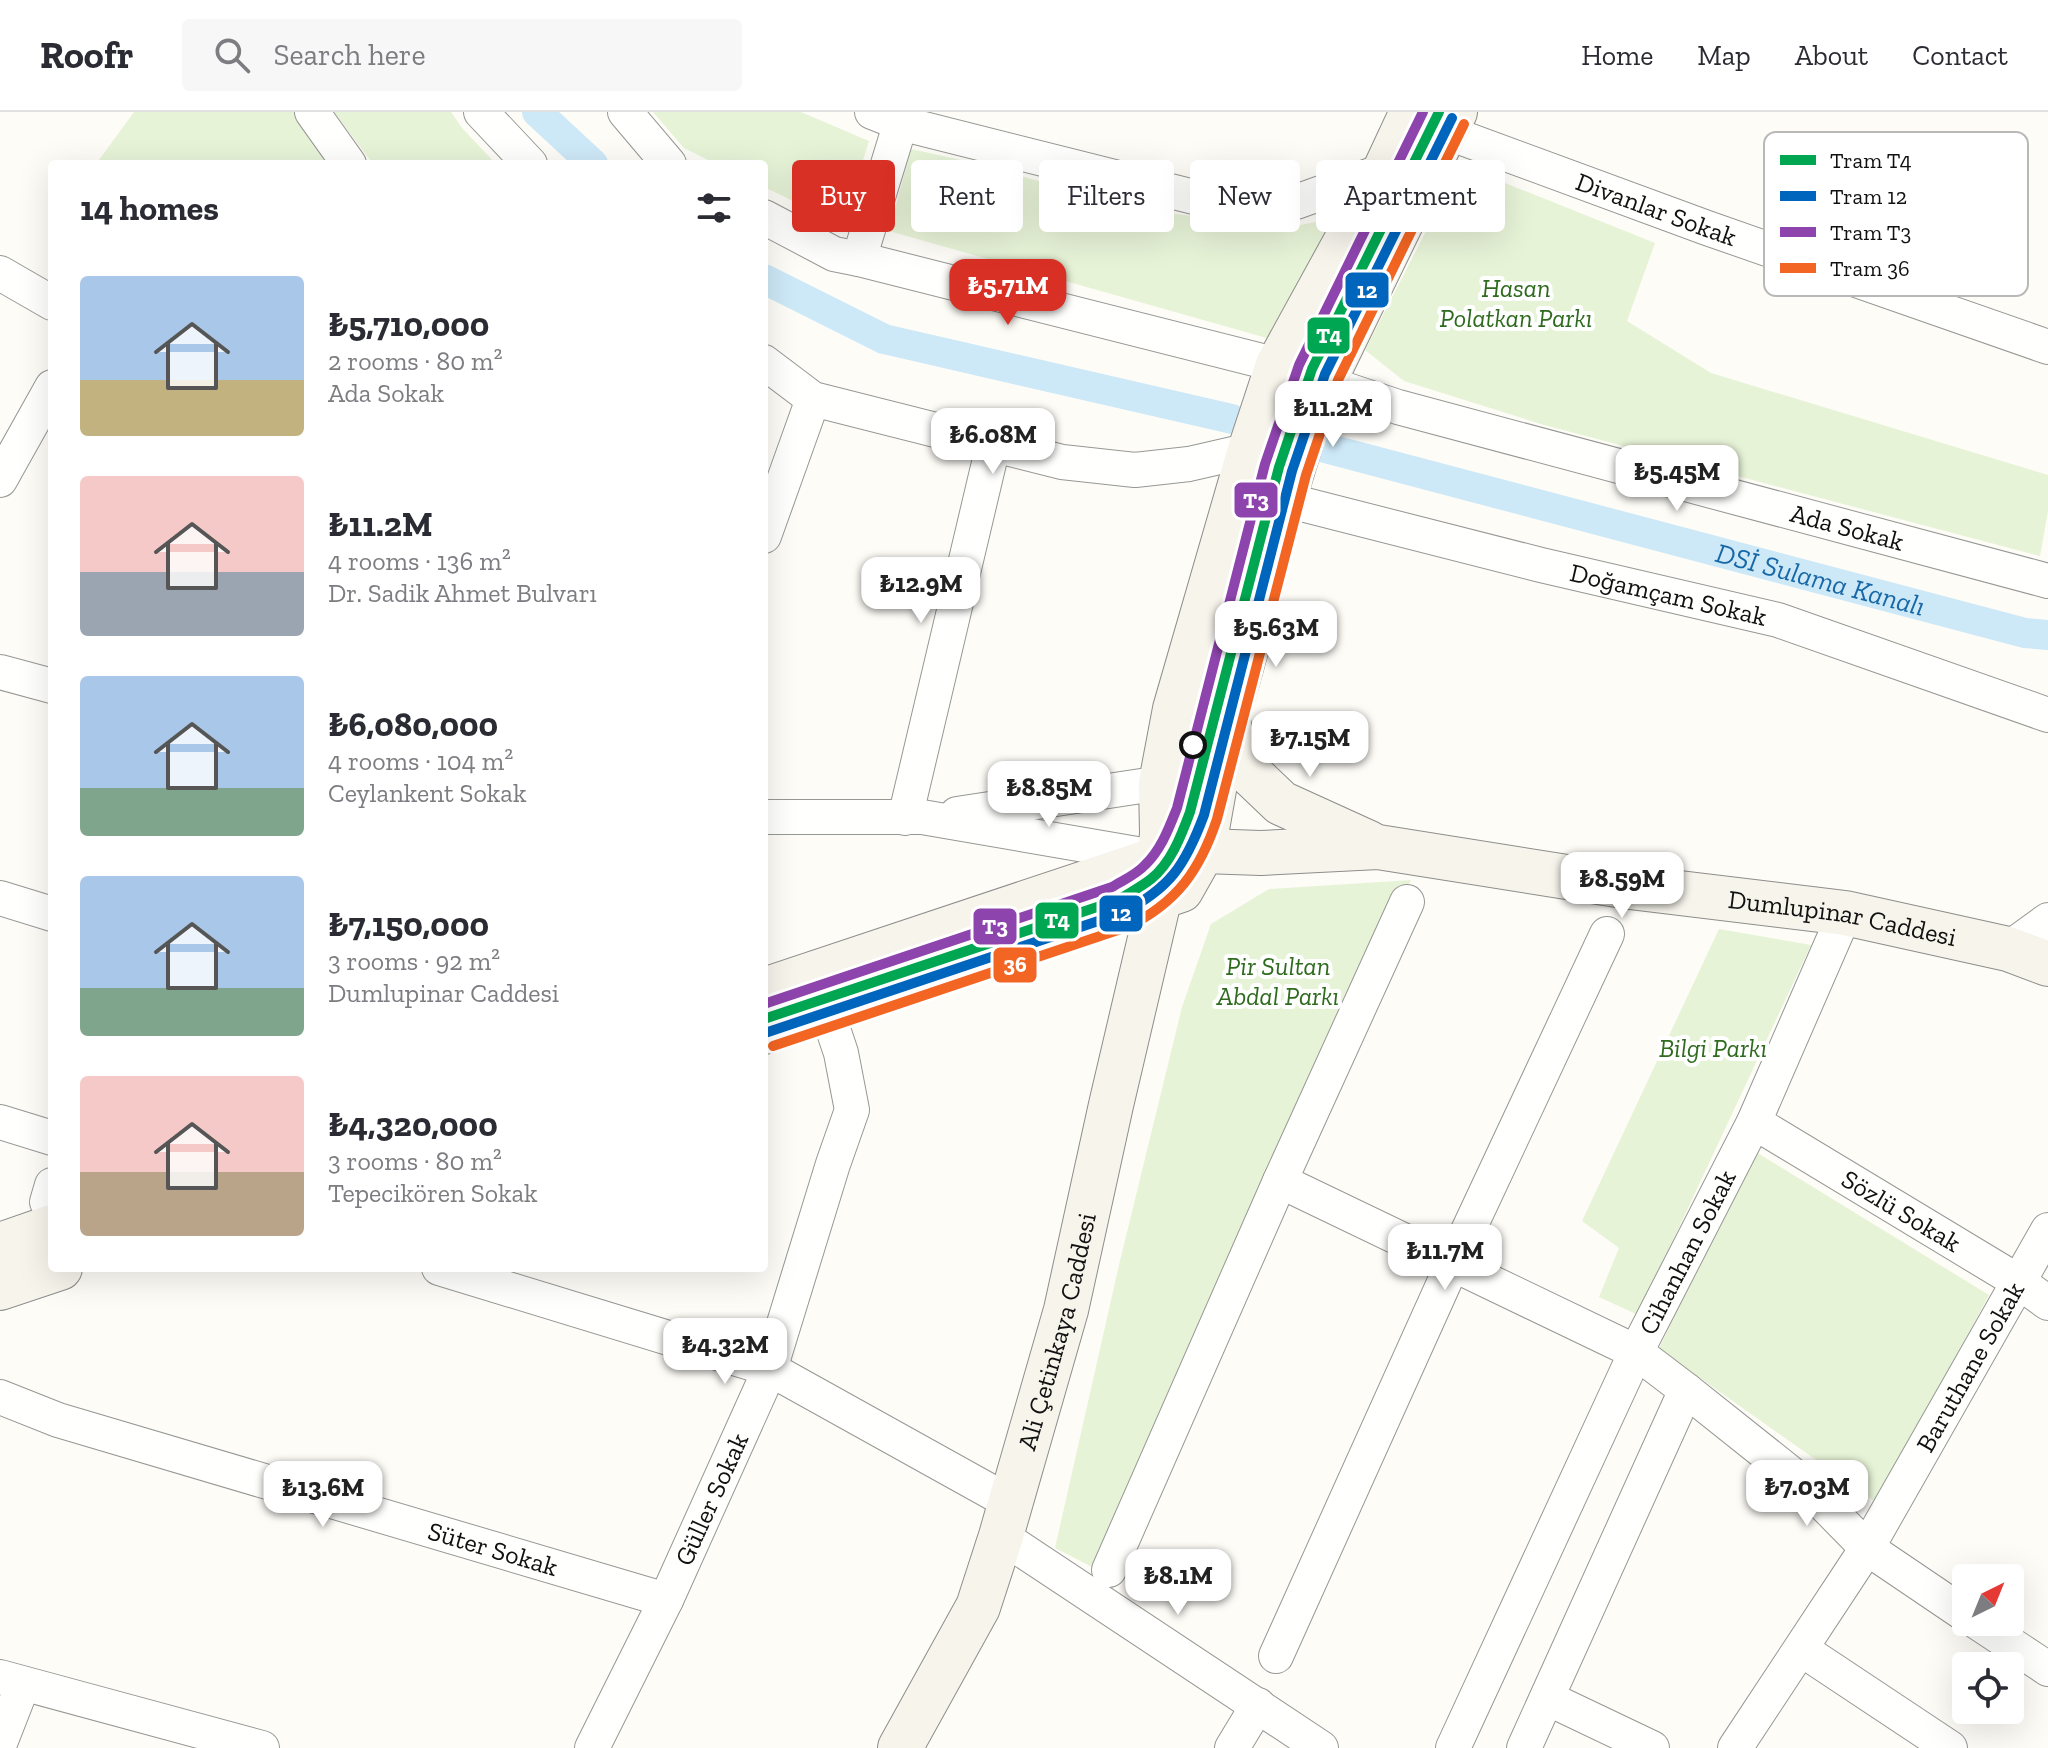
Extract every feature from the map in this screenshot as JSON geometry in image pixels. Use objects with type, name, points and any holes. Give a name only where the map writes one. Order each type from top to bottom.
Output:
[{"type":"main road","name":"Ali Çetinkaya Caddesi","points":[[1395,160],[1437,119]]},
{"type":"main road","points":[[768,989],[1160,877],[1181,890],[1203,851],[1227,717],[1282,499],[1317,394],[1437,119]]},
{"type":"main road","name":"Ali Çetinkaya Caddesi","points":[[900,1748],[978,1607],[1006,1520],[1066,1310],[1160,877],[1161,783],[1175,709],[1250,450],[1278,365],[1351,232]]},
{"type":"main road","points":[[1227,717],[1237,761],[1281,803],[1378,847]]},
{"type":"main road","name":"Dumlupinar Caddesi","points":[[1203,851],[1261,853],[1378,847],[1630,887],[1845,913],[2028,956]]},
{"type":"main road","points":[[768,1031],[827,1011],[1160,877]]},
{"type":"main road","points":[[0,1245],[48,1207]]},
{"type":"main road","points":[[0,1288],[48,1272]]},
{"type":"street","points":[[312,112],[346,160]]},
{"type":"street","points":[[481,112],[526,160]]},
{"type":"street","points":[[625,112],[666,160]]},
{"type":"street","points":[[859,259],[892,116],[1194,197],[1246,203],[1296,202],[1316,195]]},
{"type":"street","name":"Divanlar Sokak","points":[[1437,119],[1764,248]]},
{"type":"street","points":[[768,219],[834,254],[1278,365]]},
{"type":"street","points":[[0,273],[48,301]]},
{"type":"street","name":"Divanlar Sokak","points":[[1902,296],[2048,347]]},
{"type":"street","points":[[768,365],[813,399],[1062,462],[1135,470],[1189,464],[1250,450]]},
{"type":"street","points":[[0,480],[48,394]]},
{"type":"street","name":"Ada Sokak","points":[[1317,394],[1398,407],[2048,581]]},
{"type":"street","points":[[768,525],[813,399]]},
{"type":"street","points":[[917,818],[993,446]]},
{"type":"street","name":"Doğamçam Sokak","points":[[1282,499],[1541,565],[1778,620],[2048,715]]},
{"type":"street","points":[[0,672],[48,685]]},
{"type":"street","points":[[768,817],[917,818],[1161,783]]},
{"type":"street","points":[[917,818],[1160,877]]},
{"type":"street","points":[[0,898],[48,913]]},
{"type":"street","points":[[1109,1570],[1407,902]]},
{"type":"street","name":"Cihanhan Sokak","points":[[1845,913],[1754,1122],[1636,1352],[1804,1484],[1867,1548],[1952,1606]]},
{"type":"street","points":[[2028,956],[2048,920]]},
{"type":"street","points":[[1276,1656],[1453,1263],[1607,934]]},
{"type":"street","name":"Güller Sokak","points":[[592,1748],[666,1600],[770,1369],[852,1110],[841,1053],[827,1011]]},
{"type":"street","points":[[0,1122],[48,1137]]},
{"type":"street","name":"Sözlü Sokak","points":[[1754,1122],[2019,1282],[2048,1303]]},
{"type":"street","points":[[1280,1181],[1636,1352],[1453,1748]]},
{"type":"street","name":"Baruthane Sokak","points":[[1735,1748],[1867,1548],[2048,1230]]},
{"type":"street","points":[[452,1272],[770,1369],[1006,1520],[1321,1748]]},
{"type":"street","points":[[1524,1748],[1686,1390]]},
{"type":"street","name":"Süter Sokak","points":[[0,1397],[58,1420],[666,1600]]},
{"type":"street","points":[[1998,1636],[2048,1669]]},
{"type":"street","points":[[1801,1649],[1950,1748]]},
{"type":"street","points":[[0,1743],[12,1680],[262,1748]]},
{"type":"street","points":[[1547,1698],[1652,1748]]},
{"type":"street","points":[[1232,1748],[1258,1705]]},
{"type":"green space","points":[[134,112],[312,112],[346,160],[99,160]]},
{"type":"green space","points":[[334,112],[451,112],[492,160],[370,160]]},
{"type":"green space","points":[[653,112],[801,112],[869,141],[863,160],[792,160],[792,200],[768,189],[768,160],[708,160],[684,148]]},
{"type":"green space","points":[[911,149],[961,160],[911,160],[911,232],[1023,232],[1023,177],[1039,181],[1039,232],[1174,232],[1174,214],[1190,216],[1190,232],[1300,232],[1300,225],[1316,222],[1316,232],[1335,232],[1274,340],[893,232],[895,232],[895,209]]},
{"type":"green space","name":"Hasan Polatkan Parkı","points":[[1505,183],[1655,243],[1627,321],[1711,373],[2048,475],[2048,511],[2040,556],[1544,425],[1404,381],[1365,350],[1426,232],[1505,232]]},
{"type":"green space","name":"Pir Sultan Abdal Parkı","points":[[1411,880],[1280,1181],[1100,1571],[1055,1548],[1182,1007],[1211,924],[1269,889]]},
{"type":"green space","name":"Bilgi Parkı","points":[[1719,929],[1811,945],[1638,1315],[1599,1297],[1619,1248],[1582,1221]]},
{"type":"green space","points":[[1751,1149],[1989,1295],[1877,1503],[1659,1349]]},
{"type":"waterway","name":"DSİ Sulama Kanalı","points":[[537,112],[589,160]]},
{"type":"waterway","name":"DSİ Sulama Kanalı","points":[[768,281],[884,339],[1232,419]]},
{"type":"waterway","name":"DSİ Sulama Kanalı","points":[[1314,445],[2025,633],[2048,635]]},
{"type":"tram line","name":"T3","points":[[768,1003],[1112,887],[1138,872],[1156,853],[1177,808],[1265,464],[1299,365],[1423,112]]},
{"type":"tram line","name":"T4","points":[[768,1018],[1118,900],[1158,873],[1170,857],[1190,812],[1279,467],[1312,369],[1439,112]]},
{"type":"tram line","name":"12","points":[[768,1032],[1122,913],[1139,904],[1174,874],[1190,848],[1204,815],[1292,471],[1325,374],[1452,118]]},
{"type":"tram line","name":"36","points":[[773,1046],[1127,927],[1160,907],[1184,883],[1203,854],[1217,819],[1306,475],[1338,380],[1464,124]]}]
